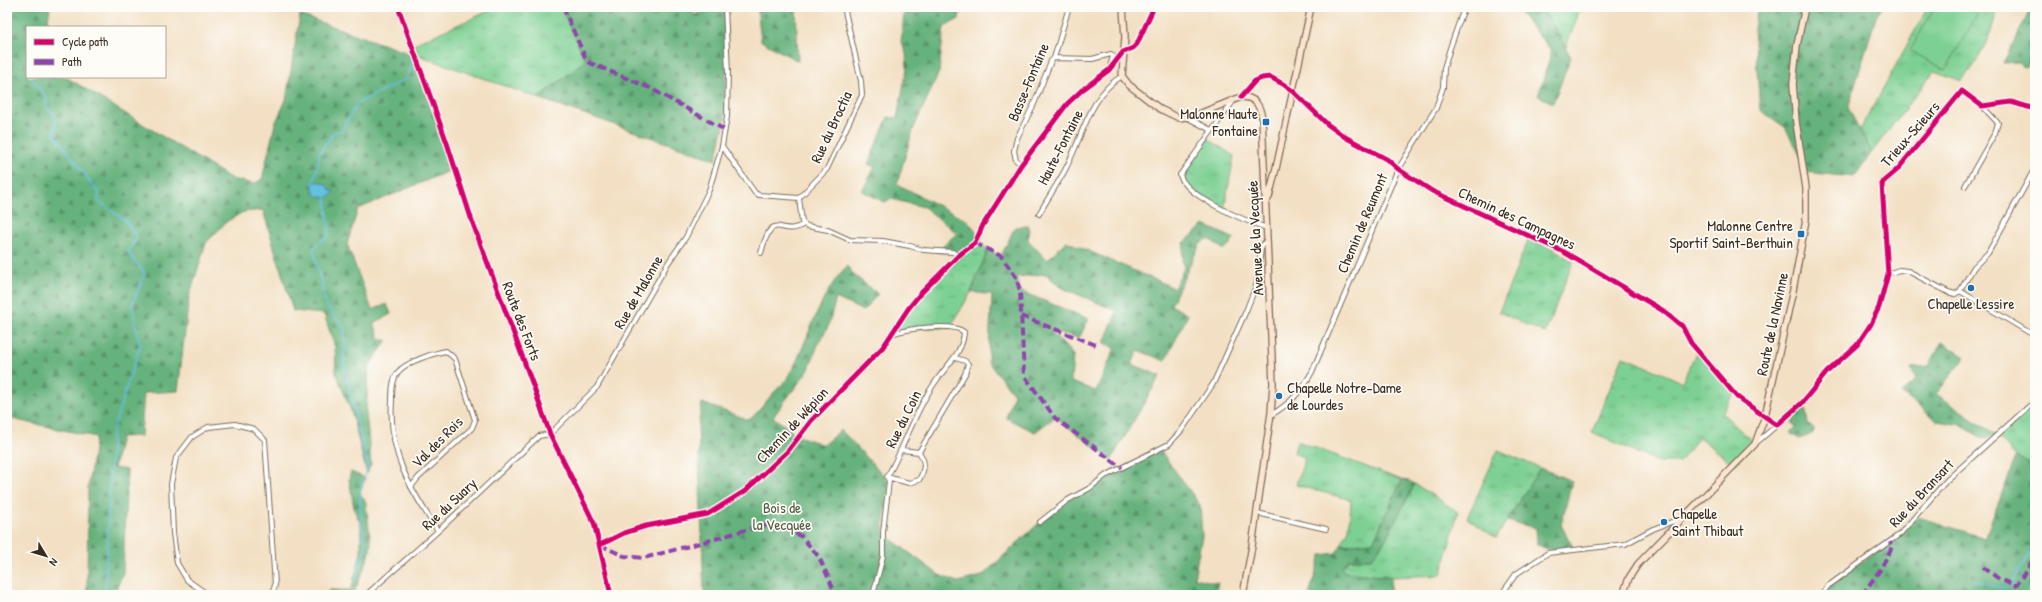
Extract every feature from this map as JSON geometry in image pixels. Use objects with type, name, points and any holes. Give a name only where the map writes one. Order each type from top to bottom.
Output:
[{"type":"street","name":"Route des Forts","points":[[398,7],[447,143],[472,221],[550,434],[563,464],[589,510],[600,545],[611,595]]},
{"type":"street","name":"Rue de Malonne","points":[[550,434],[597,387],[668,263],[686,237],[708,190],[722,146],[727,117],[728,73],[725,7]]},
{"type":"street","name":"Rue du Broctia","points":[[799,198],[827,168],[862,95],[844,7]]},
{"type":"street","name":"Basse-Fontaine","points":[[1021,166],[1016,160],[1014,151],[1017,138],[1034,104],[1051,61],[1054,58],[1069,7]]},
{"type":"street","points":[[1123,7],[1125,36],[1122,76],[1129,85],[1160,108],[1178,117],[1188,118],[1211,130]]},
{"type":"street","points":[[761,253],[768,231],[771,227],[777,226],[796,228],[804,224],[828,230],[850,240],[883,241],[923,250],[953,252],[958,256],[975,243],[983,225],[1021,166],[1069,102],[1082,90],[1110,70],[1123,52],[1133,48],[1140,40],[1154,7]]},
{"type":"street","points":[[1265,202],[1269,198],[1311,7]]},
{"type":"street","name":"Chemin de Reumont","points":[[1271,415],[1288,405],[1300,392],[1312,372],[1398,169],[1436,108],[1443,87],[1444,68],[1462,14],[1466,7]]},
{"type":"street","name":"Route de la Navinne","points":[[1623,595],[1634,569],[1755,444],[1764,416],[1793,290],[1806,220],[1806,188],[1796,122],[1793,84],[1797,45],[1805,7]]},
{"type":"street","points":[[1054,58],[1092,59],[1111,54],[1113,56],[1110,70]]},
{"type":"street","name":"Haute-Fontaine","points":[[1039,214],[1064,171],[1098,99],[1109,85],[1122,76]]},
{"type":"street","name":"Chemin des Campagnes","points":[[1241,97],[1255,81],[1270,77],[1293,91],[1327,124],[1388,160],[1398,169],[1432,191],[1564,252],[1662,310],[1682,326],[1691,343],[1737,397],[1777,425]]},
{"type":"street","name":"Trieux-Scieurs","points":[[1888,274],[1882,184],[1897,170],[1962,91],[1982,106]]},
{"type":"street","points":[[1188,118],[1241,97]]},
{"type":"street","name":"Avenue de la Vecquée","points":[[1241,97],[1248,97],[1255,100],[1260,106],[1262,117],[1273,384],[1271,415],[1257,513],[1243,595]]},
{"type":"street","points":[[1234,100],[1180,175],[1181,181],[1213,205],[1241,219],[1266,228]]},
{"type":"street","points":[[1982,106],[2011,102],[2035,109]]},
{"type":"street","points":[[1965,186],[1995,133],[1998,123],[1982,106]]},
{"type":"street","points":[[722,146],[755,193],[759,195],[799,198],[800,213],[804,224]]},
{"type":"street","points":[[1755,444],[1794,411],[1827,372],[1857,345],[1879,307],[1888,274],[1899,270],[1908,271],[1948,292],[1955,294],[1960,291],[1974,267],[1988,253],[2035,168]]},
{"type":"street","points":[[1040,522],[1105,476],[1169,444],[1181,431],[1213,384],[1246,311],[1256,283],[1261,248],[1267,238]]},
{"type":"street","name":"Chemin de Wépion","points":[[600,545],[624,533],[646,526],[708,514],[745,491],[788,452],[811,421],[870,362],[920,294],[958,256]]},
{"type":"street","points":[[1960,291],[2035,336]]},
{"type":"street","name":"Rue du Coin","points":[[873,595],[883,556],[882,532],[889,481],[887,477],[902,450],[924,399],[956,358],[963,341],[964,332],[960,329],[921,328],[891,334]]},
{"type":"street","name":"Val des Rois","points":[[411,487],[472,428],[475,420],[455,359],[446,351],[436,353],[409,364],[398,372],[393,384],[392,434],[397,458],[411,487],[438,531]]},
{"type":"street","points":[[919,452],[965,374],[968,364],[965,360],[956,358]]},
{"type":"street","name":"Rue du Bransart","points":[[1821,595],[1828,586],[1900,534],[1950,477],[2035,402]]},
{"type":"street","points":[[213,595],[204,592],[187,580],[177,563],[173,533],[171,484],[176,458],[192,437],[208,427],[235,424],[254,429],[265,440],[275,578],[275,585],[272,595]]},
{"type":"street","name":"Rue du Suary","points":[[366,595],[438,531],[539,436],[550,434]]},
{"type":"street","points":[[887,477],[909,483],[920,480],[924,469],[924,459],[919,452],[902,450]]},
{"type":"street","points":[[1257,513],[1326,529]]},
{"type":"street","points":[[1501,595],[1516,574],[1548,553],[1560,550],[1625,544],[1674,521],[1679,521]]},
{"type":"green space","points":[[7,7],[50,7],[47,26],[26,26],[26,78],[68,78],[232,179],[254,184],[262,179],[275,124],[286,100],[300,15],[411,54],[454,169],[358,209],[347,244],[372,310],[387,304],[391,314],[374,323],[380,340],[387,340],[369,366],[366,413],[371,464],[367,474],[351,411],[336,373],[335,347],[324,314],[293,311],[263,210],[243,212],[226,222],[206,243],[189,297],[178,391],[144,393],[141,436],[121,437],[114,468],[127,470],[123,573],[114,595],[87,595],[88,487],[96,437],[7,418]]},
{"type":"green space","points":[[498,7],[561,7],[586,61],[538,98],[418,55],[414,44]]},
{"type":"green space","points":[[561,7],[692,7],[694,15],[714,7],[725,7],[727,35],[725,121],[716,160],[538,98],[586,61]]},
{"type":"green space","points":[[757,7],[796,7],[798,61],[761,41]]},
{"type":"green space","points":[[919,7],[961,7],[959,19],[944,27],[939,72],[913,130],[897,184],[968,221],[978,234],[975,243],[958,256],[953,252],[937,252],[957,233],[924,207],[891,199],[884,202],[862,191],[875,167],[868,164],[888,117],[897,118],[907,68],[906,53],[901,42],[904,13],[918,14]]},
{"type":"green space","points":[[1515,7],[1541,7],[1571,57],[1553,103],[1538,96],[1552,51]]},
{"type":"green space","points":[[1541,7],[1581,7],[1566,47],[1544,11]]},
{"type":"green space","points":[[1758,7],[1882,7],[1876,17],[1848,108],[1872,152],[1854,177],[1804,172],[1800,155],[1785,127],[1760,110],[1754,29]]},
{"type":"green space","points":[[1928,7],[1997,7],[1989,37],[1974,64],[1962,81],[1934,71],[1872,152],[1860,130]]},
{"type":"green space","points":[[1935,7],[1981,7],[1946,70],[1910,51]]},
{"type":"green space","points":[[2032,7],[2035,7],[2035,58],[2027,67],[2023,68],[2019,62],[2003,63]]},
{"type":"green space","points":[[1207,138],[1234,156],[1224,210],[1192,191],[1180,175]]},
{"type":"green space","points":[[1204,225],[1235,239],[1224,250],[1207,239],[1200,244],[1171,305],[1188,315],[1165,361],[1138,350],[1132,364],[1160,376],[1111,460],[1055,417],[1035,432],[1006,418],[1014,394],[988,362],[992,295],[971,292],[988,250],[1001,256],[1015,227],[1029,226],[1028,240],[1047,260],[1066,241],[1174,288],[1185,266],[1182,261],[1184,243]],"holes":[[[1046,274],[1060,287],[1117,311],[1104,343],[1115,348],[1096,391],[1071,382],[1073,355],[1050,330],[1079,338],[1089,319],[1020,291],[1016,277]]]},
{"type":"green space","points":[[1529,238],[1554,249],[1573,262],[1545,333],[1499,312]]},
{"type":"green space","points":[[975,243],[988,249],[971,292],[950,328],[921,328],[891,334],[920,294]]},
{"type":"green space","name":"Bois de la Vecquée","points":[[847,266],[855,276],[878,294],[863,311],[836,298],[828,327],[819,342],[809,369],[773,417],[799,436],[823,445],[841,430],[889,481],[883,533],[939,575],[958,582],[982,576],[1040,522],[1068,500],[1090,488],[1105,476],[1160,450],[1200,505],[1202,536],[1194,578],[1218,583],[1215,595],[704,595],[698,427],[702,403],[749,420],[758,412],[772,394],[788,378],[821,304],[828,291]]},
{"type":"green space","points":[[1942,342],[1965,357],[1936,394],[1997,435],[1982,438],[1961,425],[1937,421],[1901,393],[1916,381],[1911,368],[1929,366]]},
{"type":"green space","points":[[1697,351],[1734,393],[1722,413],[1755,444],[1734,465],[1699,437],[1679,462],[1658,462],[1592,432],[1623,356],[1682,382]]},
{"type":"green space","points":[[2033,403],[2035,405],[2035,466],[2016,457],[1997,435]]},
{"type":"green space","points":[[1805,405],[1808,424],[1815,430],[1810,435],[1799,439],[1791,433],[1796,427],[1792,424],[1795,418],[1794,416]]},
{"type":"green space","points":[[1297,441],[1402,480],[1373,542],[1341,545],[1349,529],[1351,500],[1296,485],[1305,458],[1294,453]]},
{"type":"green space","points":[[1498,450],[1540,468],[1496,538],[1467,518]]},
{"type":"green space","points":[[2016,457],[2035,466],[2035,595],[1821,595],[1828,586],[1900,534],[1918,517],[1985,538]]},
{"type":"green space","points":[[1540,468],[1572,481],[1561,525],[1574,549],[1547,549],[1537,544],[1536,528],[1507,521]]},
{"type":"green space","points":[[351,472],[365,478],[360,493],[366,503],[371,545],[369,556],[353,595],[325,595],[330,590],[351,590],[361,553],[361,525],[354,508],[349,479]]},
{"type":"green space","points":[[1402,480],[1415,484],[1385,540],[1371,559],[1349,559],[1342,568],[1344,572],[1391,577],[1390,595],[1309,595],[1321,555],[1336,553],[1341,545],[1373,542]]},
{"type":"green space","points":[[1415,484],[1458,512],[1441,575],[1391,577],[1344,572],[1342,568],[1349,559],[1371,559],[1384,542]]},
{"type":"water","points":[[317,181],[326,184],[331,191],[333,190],[334,193],[327,198],[317,196],[313,191],[313,184]]},
{"type":"waterway","points":[[315,186],[313,184],[319,154],[334,132],[341,131],[358,103],[408,78],[413,58]]},
{"type":"waterway","points":[[31,78],[46,97],[47,108],[54,114],[56,125],[54,134],[99,193],[98,201],[126,221],[137,238],[128,252],[145,274],[132,305],[140,346],[112,432],[105,595]]},
{"type":"waterway","points":[[326,196],[329,235],[313,248],[326,305],[345,329],[344,366],[368,468],[361,487],[360,495],[364,542]]},
{"type":"waterway","points":[[2013,582],[2035,545]]},
{"type":"waterway","points":[[355,580],[365,547]]},
{"type":"waterway","points":[[1974,581],[2001,588],[2011,585]]},
{"type":"marked path","points":[[563,7],[585,57],[590,63],[650,88],[725,130]]},
{"type":"marked path","points":[[975,243],[1001,256],[1016,277],[1020,291],[1024,375],[1055,418],[1122,468]]},
{"type":"marked path","points":[[1021,316],[1096,345]]},
{"type":"marked path","points":[[600,545],[624,556],[644,558],[762,525],[786,528],[802,537],[819,557],[836,595]]},
{"type":"marked path","points":[[1862,595],[1880,570],[1892,547],[1890,542]]},
{"type":"marked path","points":[[1983,567],[1999,579],[2016,586],[2035,557]]},
{"type":"cycle path","points":[[398,7],[447,143],[472,221],[550,434],[594,523],[611,595]]},
{"type":"cycle path","points":[[600,545],[624,533],[646,526],[708,514],[745,491],[788,451],[811,421],[883,347],[908,309],[920,294],[958,256],[975,243],[983,225],[1021,165],[1067,104],[1082,90],[1109,70],[1123,52],[1133,48],[1137,44],[1154,7]]},
{"type":"cycle path","points":[[1241,97],[1255,81],[1270,77],[1293,91],[1327,124],[1345,137],[1388,160],[1398,169],[1432,191],[1564,252],[1662,310],[1682,326],[1691,343],[1737,397],[1777,425],[1802,403],[1827,372],[1857,345],[1871,324],[1879,307],[1888,274],[1882,184],[1884,181],[1897,170],[1962,91],[1982,106],[2011,102],[2035,109]]},
{"type":"place","name":"Malonne Haute Fontaine","points":[[1266,122]]},
{"type":"place","name":"Malonne Centre Sportif Saint-Berthuin","points":[[1801,234]]},
{"type":"place","name":"Chapelle Lessire","points":[[1971,288]]},
{"type":"place","name":"Chapelle Notre-Dame de Lourdes","points":[[1279,396]]},
{"type":"place","name":"Chapelle Saint Thibaut","points":[[1664,522]]}]
